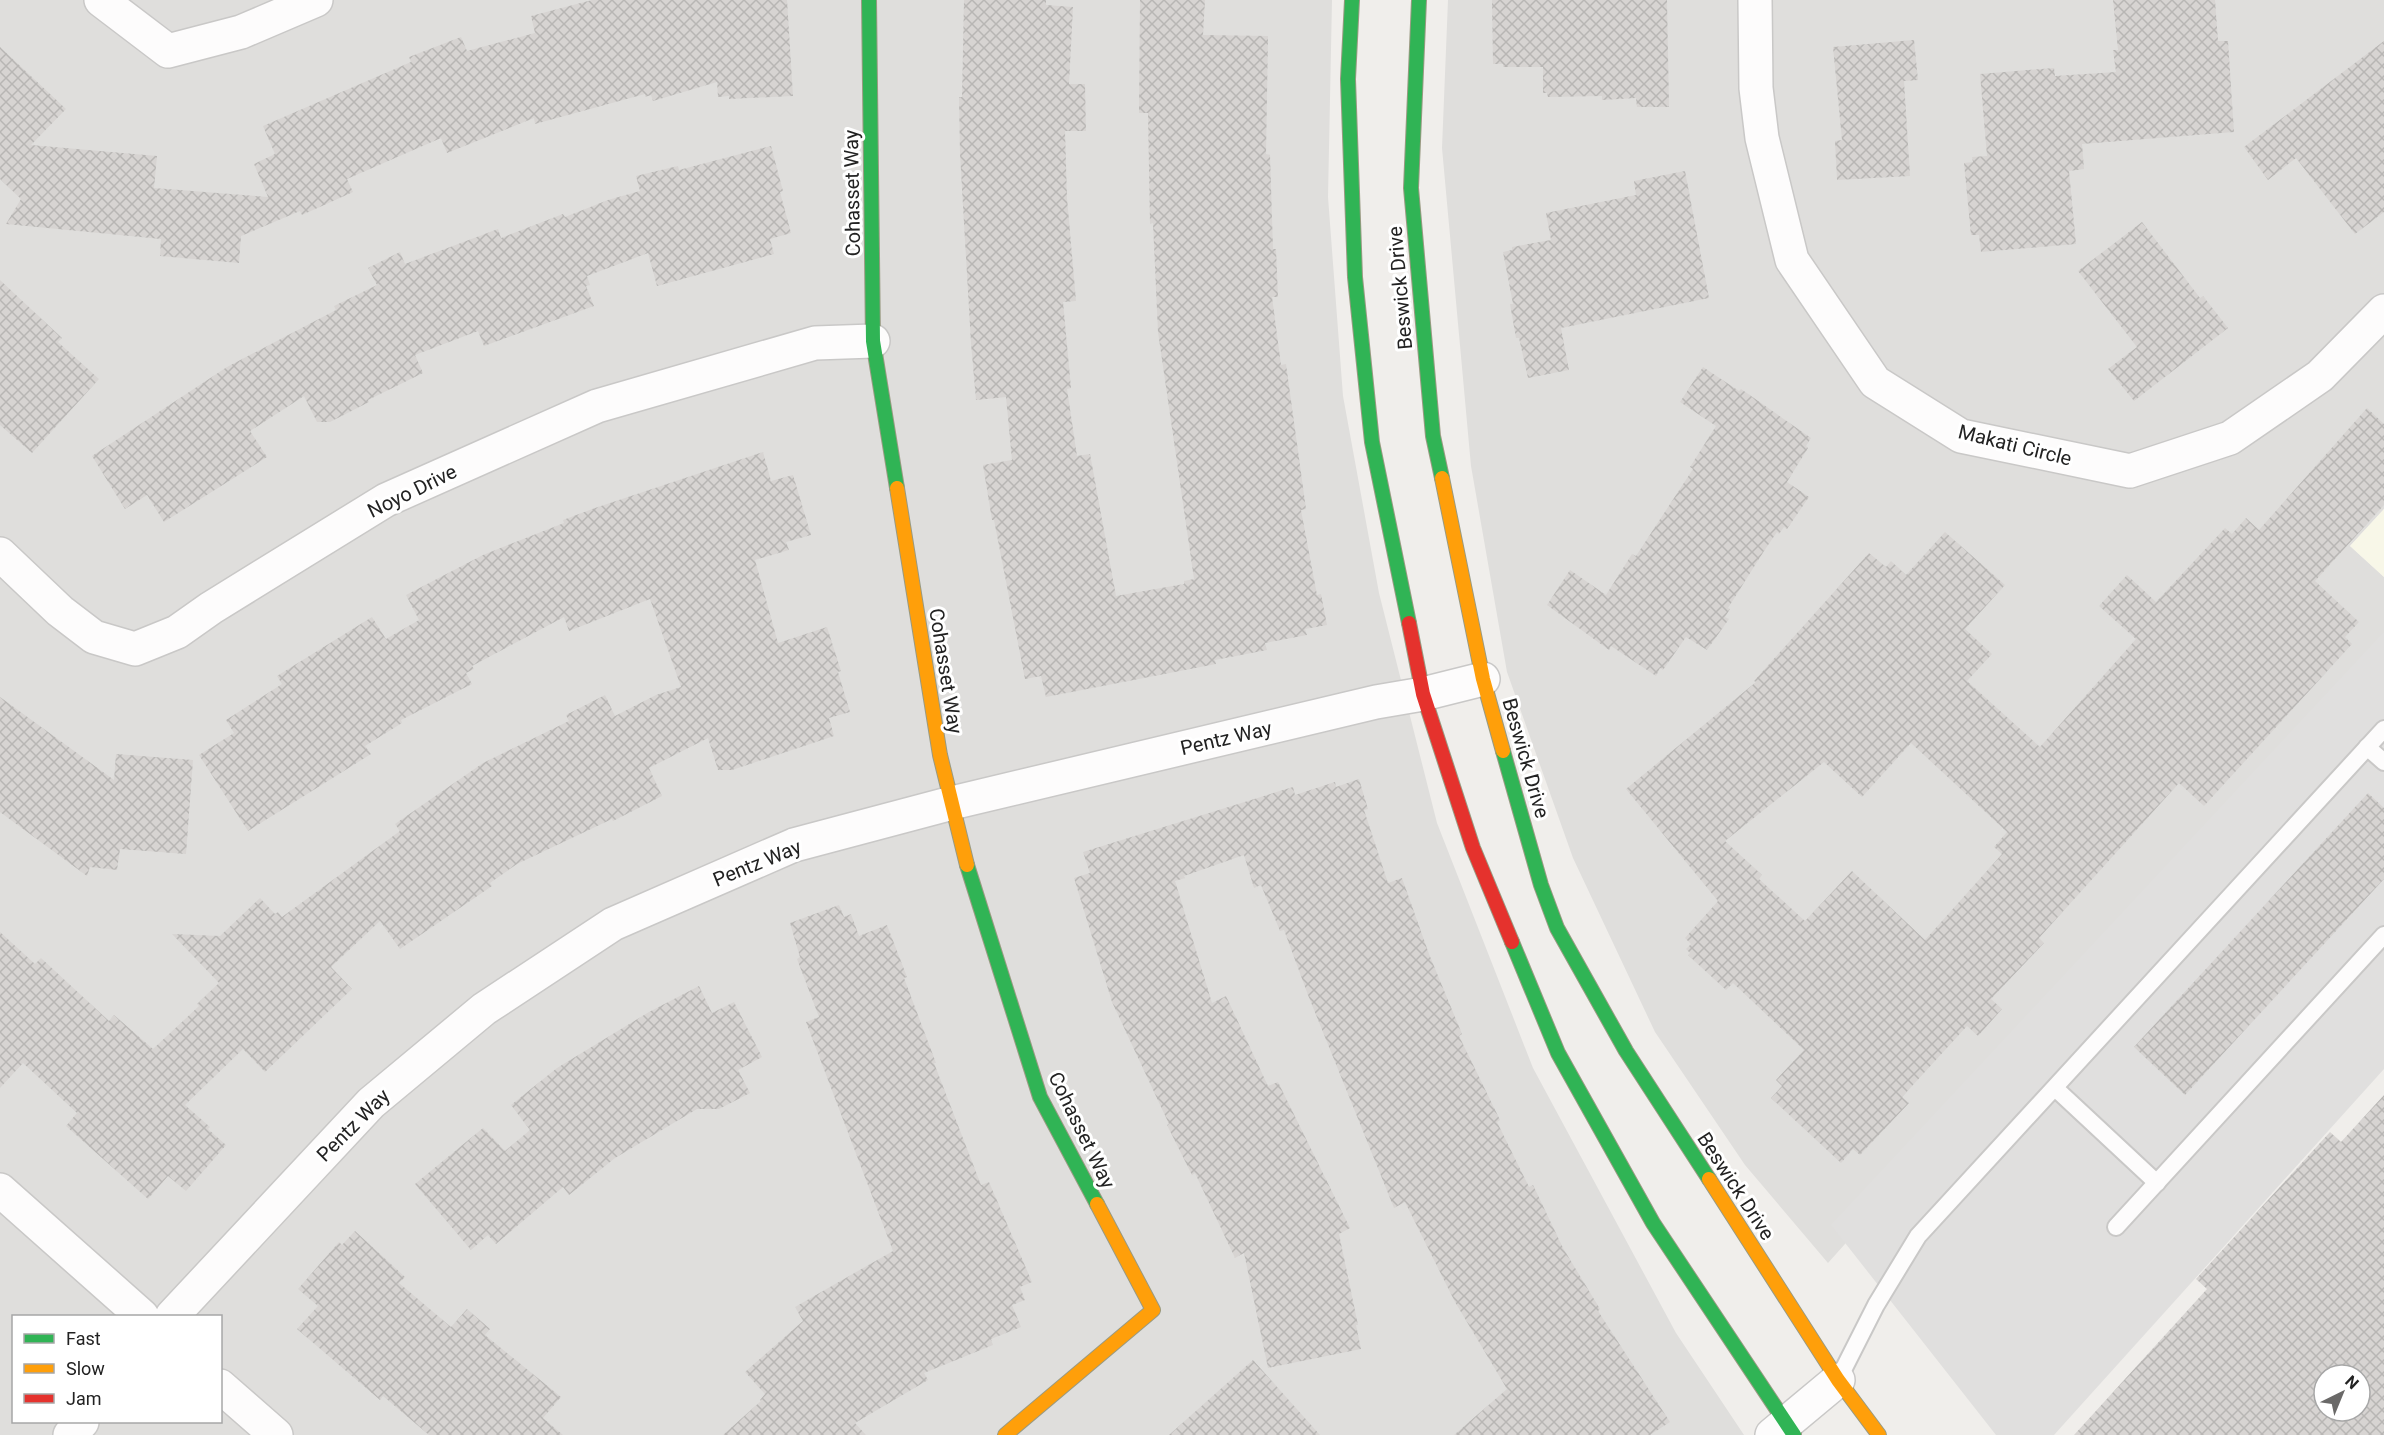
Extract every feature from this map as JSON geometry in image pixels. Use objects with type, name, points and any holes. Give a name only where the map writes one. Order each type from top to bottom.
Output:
[{"type":"street","points":[[101,0],[168,51],[241,32],[316,0]]},
{"type":"street","name":"Cohasset Way","points":[[869,0],[873,341],[940,754],[964,854],[1040,1097],[1153,1310],[1005,1435]]},
{"type":"street","points":[[1352,0],[1348,79],[1355,277],[1372,442],[1424,694],[1473,848],[1558,1053],[1653,1223],[1784,1432],[1838,1380]]},
{"type":"street","name":"Beswick Drive","points":[[1419,0],[1411,188],[1433,436],[1483,679],[1541,885],[1557,928],[1626,1051],[1838,1380],[1879,1435]]},
{"type":"street","name":"Makati Circle","points":[[1755,0],[1756,88],[1762,138],[1792,260],[1875,382],[1961,436],[2130,471],[2230,438],[2320,376],[2384,311]]},
{"type":"street","name":"Noyo Drive","points":[[0,554],[60,610],[94,637],[135,649],[177,632],[211,608],[386,500],[597,406],[815,343],[873,341]]},
{"type":"street","name":"Pentz Way","points":[[174,1315],[371,1103],[484,1009],[613,924],[794,845],[952,803],[1376,702],[1424,694],[1483,679]]},
{"type":"street","points":[[0,1191],[140,1315]]},
{"type":"street","points":[[222,1388],[276,1435]]},
{"type":"street","points":[[70,1435],[81,1423]]},
{"type":"lane","points":[[1838,1380],[1876,1305],[1918,1236],[2384,729]]},
{"type":"lane","points":[[2367,747],[2384,762]]},
{"type":"lane","points":[[2116,1227],[2384,935]]},
{"type":"lane","points":[[2055,1088],[2157,1183]]},
{"type":"shaded area","points":[[0,0],[1332,0],[1328,197],[1343,396],[1379,593],[1437,823],[1533,1068],[1676,1333],[1744,1435],[0,1435]]},
{"type":"shaded area","points":[[1448,0],[2384,0],[2384,509],[2350,546],[2384,577],[2384,640],[1828,1263],[1745,1165],[1655,1032],[1573,858],[1507,672],[1471,466],[1442,148]]},
{"type":"shaded area","points":[[2384,509],[2384,577],[2350,546]]},
{"type":"shaded area","points":[[2384,632],[2384,1069],[2054,1435],[1996,1435],[1831,1225]]},
{"type":"building","points":[[592,0],[787,0],[793,96],[729,99],[729,96],[718,97],[717,82],[653,101],[651,95],[645,97],[645,94],[535,124],[534,118],[447,153],[441,138],[347,179],[353,192],[302,215],[300,211],[241,236],[239,263],[160,256],[161,239],[6,224],[21,199],[0,179],[0,47],[66,109],[31,145],[157,156],[154,188],[268,197],[254,164],[275,154],[263,126],[411,62],[409,57],[461,37],[467,51],[535,33],[531,16]]},
{"type":"building","points":[[964,0],[1046,0],[1046,5],[1073,7],[1069,84],[1085,84],[1086,131],[1065,131],[1067,198],[1076,301],[1063,302],[1071,388],[1067,389],[1077,456],[1090,454],[1116,596],[1184,584],[1184,581],[1194,579],[1158,332],[1153,223],[1150,224],[1148,113],[1139,113],[1140,0],[1205,0],[1203,35],[1268,36],[1266,154],[1270,155],[1273,249],[1276,249],[1278,297],[1272,297],[1281,365],[1286,364],[1306,509],[1301,510],[1317,595],[1321,594],[1327,625],[1305,629],[1307,635],[1265,643],[1267,650],[1215,660],[1216,664],[1046,697],[1041,676],[1025,679],[983,465],[1012,460],[1006,397],[976,400],[960,154],[959,97],[962,97]]},
{"type":"building","points":[[1492,0],[1667,0],[1669,107],[1637,107],[1636,98],[1602,100],[1602,96],[1548,97],[1547,93],[1543,93],[1543,67],[1503,67],[1503,64],[1493,64]]},
{"type":"building","points":[[2113,0],[2215,0],[2218,41],[2228,41],[2234,132],[2082,144],[2084,169],[2069,171],[2076,244],[1981,252],[1979,235],[1971,235],[1964,163],[1973,162],[1972,157],[1987,156],[1980,74],[2054,68],[2055,76],[2116,72],[2113,50],[2118,50]]},
{"type":"building","points":[[1914,40],[1918,80],[1904,81],[1910,176],[1837,180],[1835,141],[1842,140],[1833,47]]},
{"type":"building","points":[[2384,41],[2384,212],[2355,234],[2296,158],[2268,180],[2244,147]]},
{"type":"building","points":[[771,146],[791,233],[770,239],[774,254],[657,286],[648,253],[587,276],[590,285],[586,286],[594,306],[484,346],[478,331],[415,355],[423,373],[330,422],[317,422],[304,396],[250,431],[267,457],[164,522],[147,495],[125,509],[92,456],[227,367],[336,310],[334,306],[377,285],[368,268],[400,252],[405,264],[498,229],[501,238],[563,214],[565,217],[608,200],[640,191],[636,176],[678,166],[679,170]]},
{"type":"building","points":[[1685,171],[1709,298],[1561,328],[1569,370],[1528,378],[1519,338],[1516,338],[1510,304],[1513,304],[1503,252],[1512,250],[1512,247],[1551,240],[1546,213],[1636,195],[1634,181]]},
{"type":"building","points":[[2142,222],[2200,298],[2203,296],[2228,328],[2134,401],[2108,369],[2137,347],[2078,271]]},
{"type":"building","points":[[0,280],[62,338],[58,342],[99,379],[32,453],[0,425]]},
{"type":"building","points":[[1703,367],[1739,391],[1741,389],[1811,438],[1806,446],[1808,448],[1787,482],[1809,497],[1787,529],[1784,527],[1779,534],[1777,532],[1764,551],[1728,608],[1730,609],[1725,617],[1729,619],[1707,650],[1686,637],[1663,670],[1660,668],[1656,676],[1611,646],[1609,650],[1547,605],[1570,570],[1606,595],[1632,554],[1636,556],[1693,469],[1690,467],[1716,426],[1680,402]]},
{"type":"building","points":[[2367,408],[2384,424],[2384,505],[2315,581],[2359,622],[2345,637],[2352,644],[2204,806],[2179,783],[2039,938],[2044,943],[1991,999],[2002,1009],[1978,1036],[1967,1026],[1902,1097],[1909,1103],[1860,1155],[1853,1149],[1841,1163],[1771,1098],[1782,1086],[1776,1080],[1804,1050],[1733,983],[1726,990],[1688,955],[1690,953],[1686,949],[1691,944],[1685,938],[1718,901],[1626,789],[1756,682],[1754,681],[1869,553],[1886,567],[1891,561],[1906,575],[1945,532],[2005,585],[1965,629],[1992,654],[1967,681],[2040,747],[2136,639],[2099,606],[2127,575],[2156,602],[2225,528],[2232,534],[2246,518],[2259,530]],"holes":[[[1911,743],[2007,832],[1994,847],[2002,854],[1925,940],[1852,871],[1805,921],[1759,879],[1762,875],[1725,841],[1824,762],[1862,797]]]},
{"type":"building","points":[[763,452],[771,481],[793,475],[811,535],[786,542],[789,550],[755,560],[778,643],[827,627],[841,671],[838,672],[850,712],[829,718],[834,736],[732,770],[718,770],[708,738],[649,768],[662,796],[613,821],[612,819],[517,864],[490,883],[492,886],[400,949],[380,921],[331,967],[352,989],[265,1072],[243,1049],[185,1105],[226,1145],[186,1191],[168,1176],[148,1199],[66,1126],[77,1113],[23,1063],[0,1088],[0,932],[35,964],[41,958],[109,1021],[114,1015],[153,1049],[199,1006],[197,1004],[219,983],[172,934],[220,936],[260,898],[275,914],[278,912],[282,917],[400,831],[395,824],[483,763],[569,721],[566,715],[605,695],[615,716],[656,695],[681,687],[650,599],[569,631],[564,617],[472,666],[474,669],[466,673],[472,684],[401,720],[402,723],[365,746],[371,754],[248,831],[199,755],[234,733],[226,720],[282,684],[277,676],[372,617],[386,639],[419,620],[406,595],[483,555],[564,523],[563,520],[595,508]]},
{"type":"building","points":[[0,697],[114,780],[116,754],[193,760],[186,854],[120,849],[117,870],[90,867],[87,876],[0,812]]},
{"type":"building","points":[[1359,779],[1368,809],[1364,810],[1388,883],[1402,878],[1429,954],[1462,1034],[1459,1036],[1500,1120],[1497,1122],[1529,1187],[1533,1185],[1563,1248],[1600,1309],[1598,1311],[1670,1422],[1650,1435],[1454,1435],[1507,1389],[1455,1302],[1405,1202],[1394,1208],[1284,930],[1280,931],[1261,885],[1254,888],[1244,855],[1175,881],[1212,1003],[1226,996],[1268,1086],[1278,1082],[1350,1228],[1339,1234],[1361,1349],[1268,1368],[1244,1253],[1235,1258],[1195,1173],[1192,1175],[1167,1125],[1169,1124],[1112,1002],[1074,878],[1090,873],[1083,852],[1293,787],[1295,795],[1335,782],[1336,787]]},
{"type":"building","points":[[2368,793],[2384,808],[2384,879],[2185,1095],[2134,1047]]},
{"type":"building","points":[[839,905],[844,917],[851,914],[859,936],[887,925],[907,977],[904,978],[936,1063],[934,1063],[981,1185],[989,1182],[1032,1282],[1020,1287],[1025,1300],[1012,1305],[1021,1327],[991,1339],[993,1345],[924,1373],[928,1380],[855,1423],[866,1435],[723,1435],[761,1401],[765,1394],[745,1372],[803,1321],[795,1307],[893,1251],[806,1022],[819,1017],[797,959],[800,957],[790,923]]},
{"type":"building","points":[[699,986],[712,1013],[734,1002],[762,1057],[738,1070],[750,1093],[719,1109],[697,1109],[615,1158],[569,1195],[563,1187],[496,1244],[488,1235],[471,1250],[415,1184],[483,1128],[505,1151],[530,1130],[511,1105],[557,1068],[649,1012]]},
{"type":"building","points":[[2384,1095],[2384,1435],[2074,1435],[2207,1289],[2196,1279],[2330,1132],[2341,1142]]},
{"type":"building","points":[[355,1231],[405,1277],[399,1283],[451,1327],[467,1309],[490,1329],[485,1335],[561,1397],[543,1418],[563,1435],[429,1435],[383,1396],[380,1400],[297,1329],[318,1306],[298,1289],[339,1242],[342,1245]]},
{"type":"building","points":[[1253,1360],[1320,1435],[1169,1435]]},
{"type":"traffic: fast","points":[[869,0],[873,341],[897,488]]},
{"type":"traffic: fast","points":[[1352,0],[1348,79],[1355,277],[1372,442],[1409,623]]},
{"type":"traffic: fast","points":[[1419,0],[1411,188],[1433,436],[1442,478]]},
{"type":"traffic: fast","points":[[1503,751],[1541,885],[1557,928],[1626,1051],[1709,1179]]},
{"type":"traffic: fast","points":[[967,865],[1040,1097],[1097,1204]]},
{"type":"traffic: fast","points":[[1512,942],[1558,1053],[1653,1223],[1794,1435]]},
{"type":"traffic: slow","points":[[1442,478],[1483,679],[1503,751]]},
{"type":"traffic: slow","points":[[897,488],[940,755],[967,865]]},
{"type":"traffic: slow","points":[[1709,1179],[1838,1380],[1879,1435]]},
{"type":"traffic: slow","points":[[1005,1435],[1153,1310],[1097,1204]]},
{"type":"traffic: jam","points":[[1409,623],[1423,694],[1473,848],[1512,942]]}]
